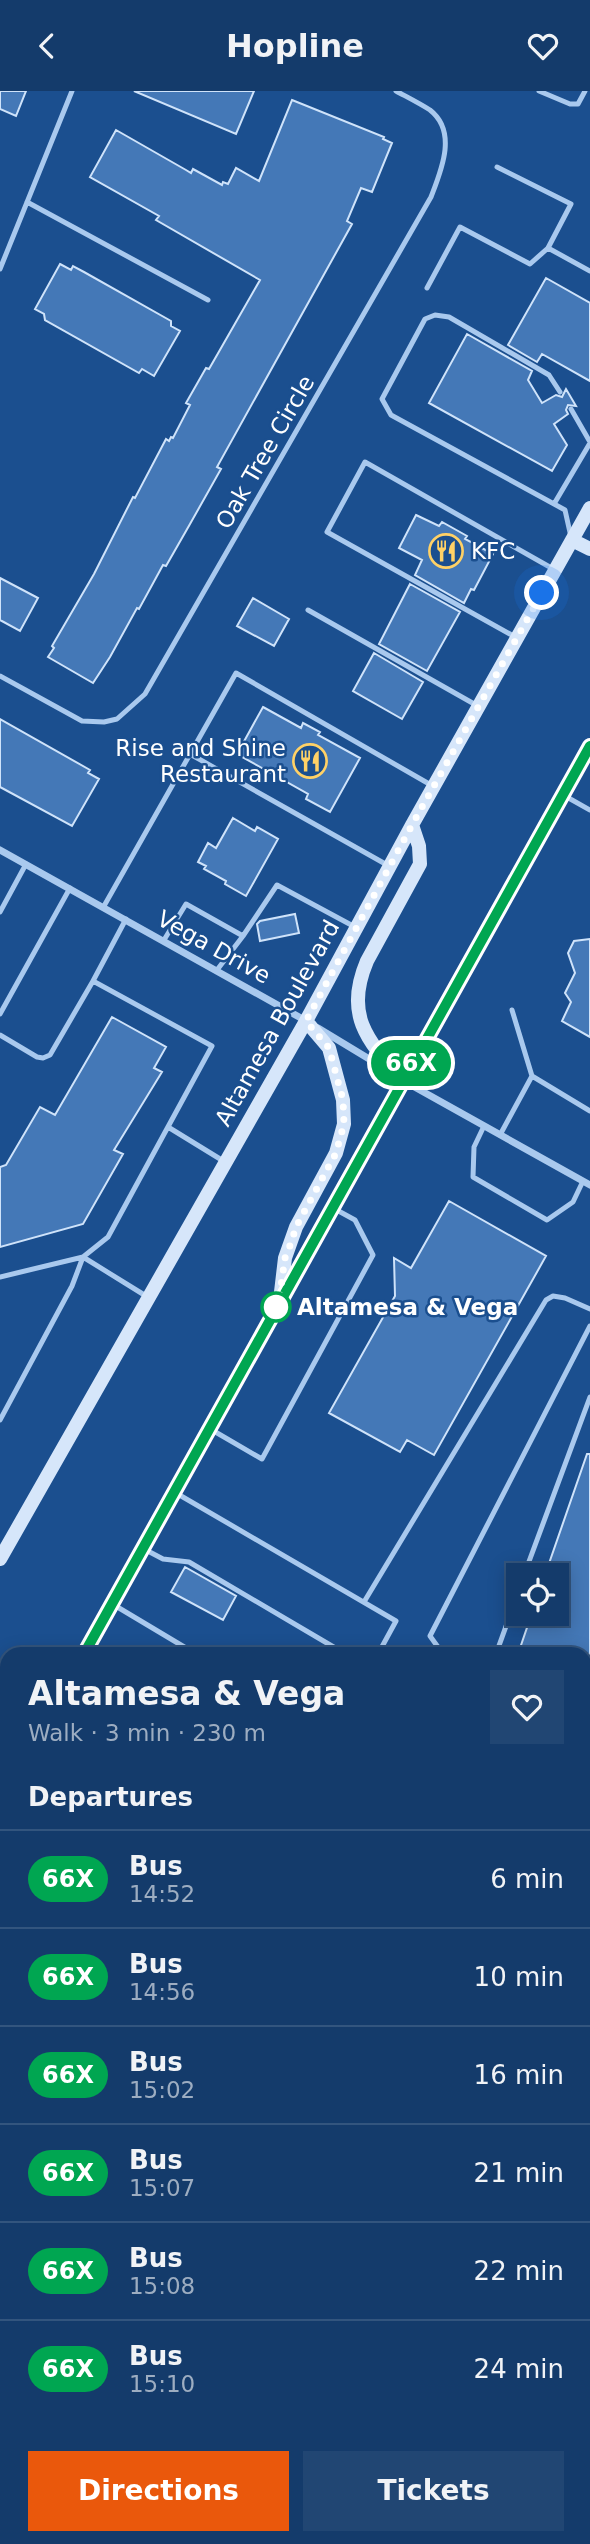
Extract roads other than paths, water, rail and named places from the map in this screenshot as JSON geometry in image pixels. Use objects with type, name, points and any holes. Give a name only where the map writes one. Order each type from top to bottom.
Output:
[{"type":"main road","name":"Altamesa Boulevard","points":[[0,1559],[306,1021],[412,825],[590,508]]},
{"type":"main road","points":[[572,540],[590,549]]},
{"type":"main road","points":[[88,1647],[590,746]]},
{"type":"main road","points":[[402,1080],[371,1045],[360,1022],[357,998],[360,977],[367,961],[420,864],[419,846],[412,825]]},
{"type":"main road","points":[[279,1300],[285,1258],[296,1227],[336,1153],[344,1124],[343,1100],[329,1048],[306,1021]]},
{"type":"street","name":"Vega Drive","points":[[0,850],[217,970],[402,1080],[587,1183]]},
{"type":"lane","points":[[0,269],[72,91]]},
{"type":"lane","name":"Oak Tree Circle","points":[[0,676],[82,721],[104,722],[117,719],[145,694],[431,197],[443,164],[446,140],[444,133],[432,112],[396,91]]},
{"type":"lane","points":[[539,91],[570,104],[578,104],[584,91]]},
{"type":"lane","points":[[427,288],[460,227],[530,264],[548,248],[571,204],[497,167]]},
{"type":"lane","points":[[27,202],[208,300]]},
{"type":"lane","points":[[548,248],[590,271]]},
{"type":"lane","points":[[560,392],[549,375],[449,317],[435,315],[425,319],[382,399],[391,415],[565,510],[572,540]]},
{"type":"lane","points":[[554,504],[590,443],[571,409]]},
{"type":"lane","points":[[517,638],[327,532],[365,462],[555,570]]},
{"type":"lane","points":[[308,610],[479,707]]},
{"type":"lane","points":[[104,907],[236,673],[434,787]]},
{"type":"lane","points":[[190,754],[390,866]]},
{"type":"lane","points":[[562,794],[590,810]]},
{"type":"lane","points":[[0,912],[26,864]]},
{"type":"lane","points":[[217,970],[277,885],[357,927]]},
{"type":"lane","points":[[0,1014],[70,888]]},
{"type":"lane","points":[[164,940],[186,904],[243,936]]},
{"type":"lane","points":[[0,1035],[37,1056],[43,1058],[50,1055],[126,919]]},
{"type":"lane","points":[[0,1277],[83,1257],[108,1237],[212,1046],[93,981]]},
{"type":"lane","points":[[512,1010],[532,1076],[590,1111]]},
{"type":"lane","points":[[500,1135],[532,1076]]},
{"type":"lane","points":[[484,1126],[474,1147],[473,1177],[547,1220],[573,1202],[587,1183]]},
{"type":"lane","points":[[167,1128],[226,1162]]},
{"type":"lane","points":[[209,1428],[262,1459],[373,1255],[355,1220],[332,1207]]},
{"type":"lane","points":[[83,1257],[149,1297]]},
{"type":"lane","points":[[0,1420],[72,1286],[83,1257]]},
{"type":"lane","points":[[365,1602],[541,1307],[553,1296],[565,1298],[590,1310]]},
{"type":"lane","points":[[438,1647],[430,1636],[590,1326]]},
{"type":"lane","points":[[528,1563],[590,1397]]},
{"type":"lane","points":[[174,1492],[396,1621],[382,1647]]},
{"type":"lane","points":[[142,1548],[163,1559],[189,1562],[334,1647]]},
{"type":"lane","points":[[112,1604],[184,1647]]},
{"type":"lane","points":[[499,1647],[506,1626]]},
{"type":"place","name":"KFC","points":[[446,551]]},
{"type":"place","name":"Rise and Shine Restaurant","points":[[310,761]]},
{"type":"place","name":"Altamesa & Vega","points":[[276,1307]]}]
